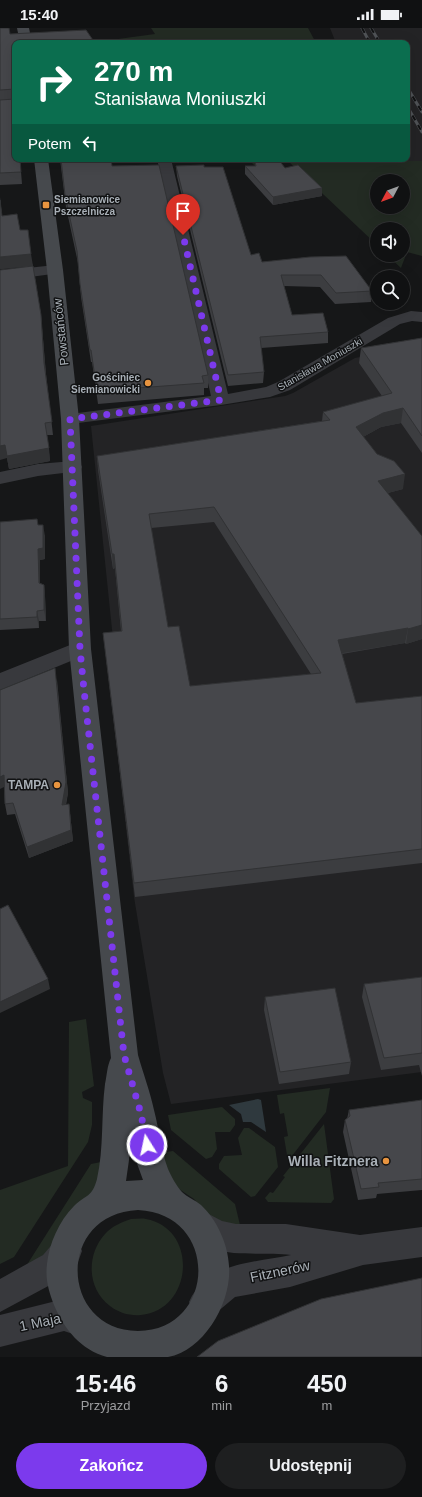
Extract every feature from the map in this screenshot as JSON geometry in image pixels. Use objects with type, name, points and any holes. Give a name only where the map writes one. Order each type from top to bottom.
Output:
[{"type":"street","points":[[23,28],[25,40]]},
{"type":"street","name":"Powstańców","points":[[41,162],[55,270],[70,419],[80,649],[124,1055],[141,1114],[152,1168],[157,1181],[169,1199]]},
{"type":"street","points":[[165,162],[221,400]]},
{"type":"street","points":[[0,276],[55,270]]},
{"type":"street","name":"Stanisława Moniuszki","points":[[70,419],[221,400],[270,392],[284,386],[394,320],[411,316],[422,317]]},
{"type":"street","points":[[0,478],[38,470],[73,466]]},
{"type":"street","points":[[0,682],[80,649]]},
{"type":"street","name":"Powstańców","points":[[104,1202],[110,1187],[116,1159],[116,1116],[124,1055]]},
{"type":"street","points":[[0,1296],[21,1286],[54,1266],[66,1251],[73,1235],[83,1220],[104,1202],[122,1195],[141,1192],[151,1193],[169,1199],[186,1209],[199,1224],[208,1242],[212,1262],[211,1283],[204,1304],[188,1326],[162,1349],[150,1347],[132,1349],[115,1346],[95,1338],[70,1305],[65,1287],[64,1269],[66,1251]]},
{"type":"street","name":"Fitznerów","points":[[199,1224],[217,1235],[236,1239],[286,1239],[363,1250]]},
{"type":"street","name":"Fitznerów","points":[[204,1304],[218,1290],[229,1283],[248,1278],[290,1271],[363,1250],[422,1242]]},
{"type":"street","name":"1 Maja","points":[[0,1331],[64,1316],[95,1338]]},
{"type":"shaded area","points":[[151,28],[308,28],[314,40],[111,40],[155,34]]},
{"type":"shaded area","points":[[330,28],[422,28],[422,161],[410,161],[410,40],[335,40]]},
{"type":"shaded area","points":[[422,161],[422,256],[410,253],[410,222],[370,222],[370,238],[289,162]]},
{"type":"shaded area","points":[[251,162],[289,162],[257,168]]},
{"type":"shaded area","points":[[395,262],[403,262],[401,268]]},
{"type":"shaded area","points":[[422,345],[422,1072],[171,1104],[163,1073],[134,897],[105,647],[113,639],[91,426],[285,396],[355,358]]},
{"type":"shaded area","points":[[86,1019],[94,1086],[82,1092],[83,1098],[92,1102],[92,1125],[88,1142],[14,1257],[0,1264],[0,1190],[68,1166],[69,1022]]},
{"type":"shaded area","points":[[330,1088],[326,1112],[288,1161],[284,1137],[288,1136],[284,1113],[280,1114],[277,1095]]},
{"type":"shaded area","points":[[258,1099],[261,1100],[266,1132],[251,1122],[243,1122],[241,1114],[229,1105]]},
{"type":"shaded area","points":[[222,1107],[235,1119],[235,1125],[230,1132],[215,1132],[217,1149],[212,1157],[206,1159],[171,1130],[168,1115]]},
{"type":"shaded area","points":[[324,1124],[334,1199],[331,1203],[268,1202],[265,1198],[270,1192],[273,1193],[285,1177],[283,1176]]},
{"type":"shaded area","points":[[244,1128],[249,1128],[275,1147],[278,1167],[255,1196],[251,1197],[219,1169],[219,1164],[224,1156],[242,1155],[238,1138]]},
{"type":"shaded area","points":[[173,1151],[235,1204],[240,1225],[237,1230],[207,1215],[194,1199],[173,1185],[158,1153]]},
{"type":"shaded area","points":[[106,1161],[105,1174],[57,1244],[23,1271],[91,1164]]},
{"type":"shaded area","points":[[131,1219],[146,1219],[163,1226],[175,1238],[181,1252],[183,1269],[179,1285],[171,1299],[158,1310],[141,1315],[125,1314],[110,1306],[102,1299],[93,1281],[92,1272],[92,1262],[99,1242],[108,1231]]},
{"type":"building","points":[[0,28],[9,28],[10,34],[86,30],[93,40],[12,40],[12,89],[0,90]]},
{"type":"building","points":[[12,99],[12,162],[20,162],[21,172],[0,173],[0,100]]},
{"type":"building","points":[[61,162],[111,162],[112,166],[159,165],[208,375],[202,376],[204,383],[97,391],[80,284],[77,251],[65,195]]},
{"type":"building","points":[[255,162],[280,162],[285,168],[298,165],[322,188],[273,197],[245,166],[256,166]]},
{"type":"building","points":[[204,165],[204,167],[223,167],[251,255],[259,253],[262,262],[310,257],[346,256],[370,288],[370,291],[336,293],[321,275],[281,275],[292,315],[323,313],[328,332],[260,337],[264,372],[228,375],[176,166]]},
{"type":"building","points":[[0,200],[2,216],[17,214],[20,230],[28,230],[31,254],[0,257]]},
{"type":"building","points":[[33,266],[41,315],[44,363],[52,422],[45,423],[49,448],[7,456],[5,445],[0,446],[0,270]]},
{"type":"building","points":[[422,338],[422,436],[403,408],[383,413],[356,427],[377,454],[394,461],[405,474],[378,481],[422,536],[422,625],[408,629],[338,640],[356,703],[422,696],[422,849],[134,883],[103,633],[122,631],[114,554],[112,554],[97,456],[330,420],[323,412],[392,393],[361,348]],"holes":[[[214,507],[321,673],[190,686],[179,626],[168,627],[149,514]]]},
{"type":"building","points":[[37,519],[38,525],[43,525],[43,548],[38,549],[39,583],[44,585],[44,610],[37,611],[37,617],[0,619],[0,522]]},
{"type":"building","points":[[55,668],[66,782],[62,805],[69,804],[71,830],[27,847],[13,803],[5,804],[4,775],[0,777],[0,690]]},
{"type":"building","points":[[8,905],[48,979],[0,1002],[0,909]]},
{"type":"building","points":[[422,977],[422,1053],[384,1058],[364,984]]},
{"type":"building","points":[[335,988],[351,1062],[280,1072],[265,997]]},
{"type":"building","name":"Willa Fitznera","points":[[422,1100],[422,1179],[378,1183],[379,1187],[361,1189],[345,1120],[350,1116],[349,1110]]},
{"type":"building","points":[[422,1278],[422,1357],[197,1357],[218,1341],[321,1299]]},
{"type":"railway","points":[[362,28],[368,40]]},
{"type":"railway","points":[[371,28],[378,40]]},
{"type":"railway","points":[[410,92],[422,112]]},
{"type":"railway","points":[[410,111],[422,132]]},
{"type":"place","name":"Siemianowice Pszczelnicza","points":[[46,205]]},
{"type":"place","name":"Gościniec Siemianowicki","points":[[148,383]]},
{"type":"place","name":"TAMPA","points":[[57,785]]},
{"type":"place","name":"Willa Fitznera","points":[[386,1161]]},
{"type":"route","points":[[147,1145],[141,1114],[124,1055],[84,690],[80,649],[70,419],[221,400],[183,235]]}]
